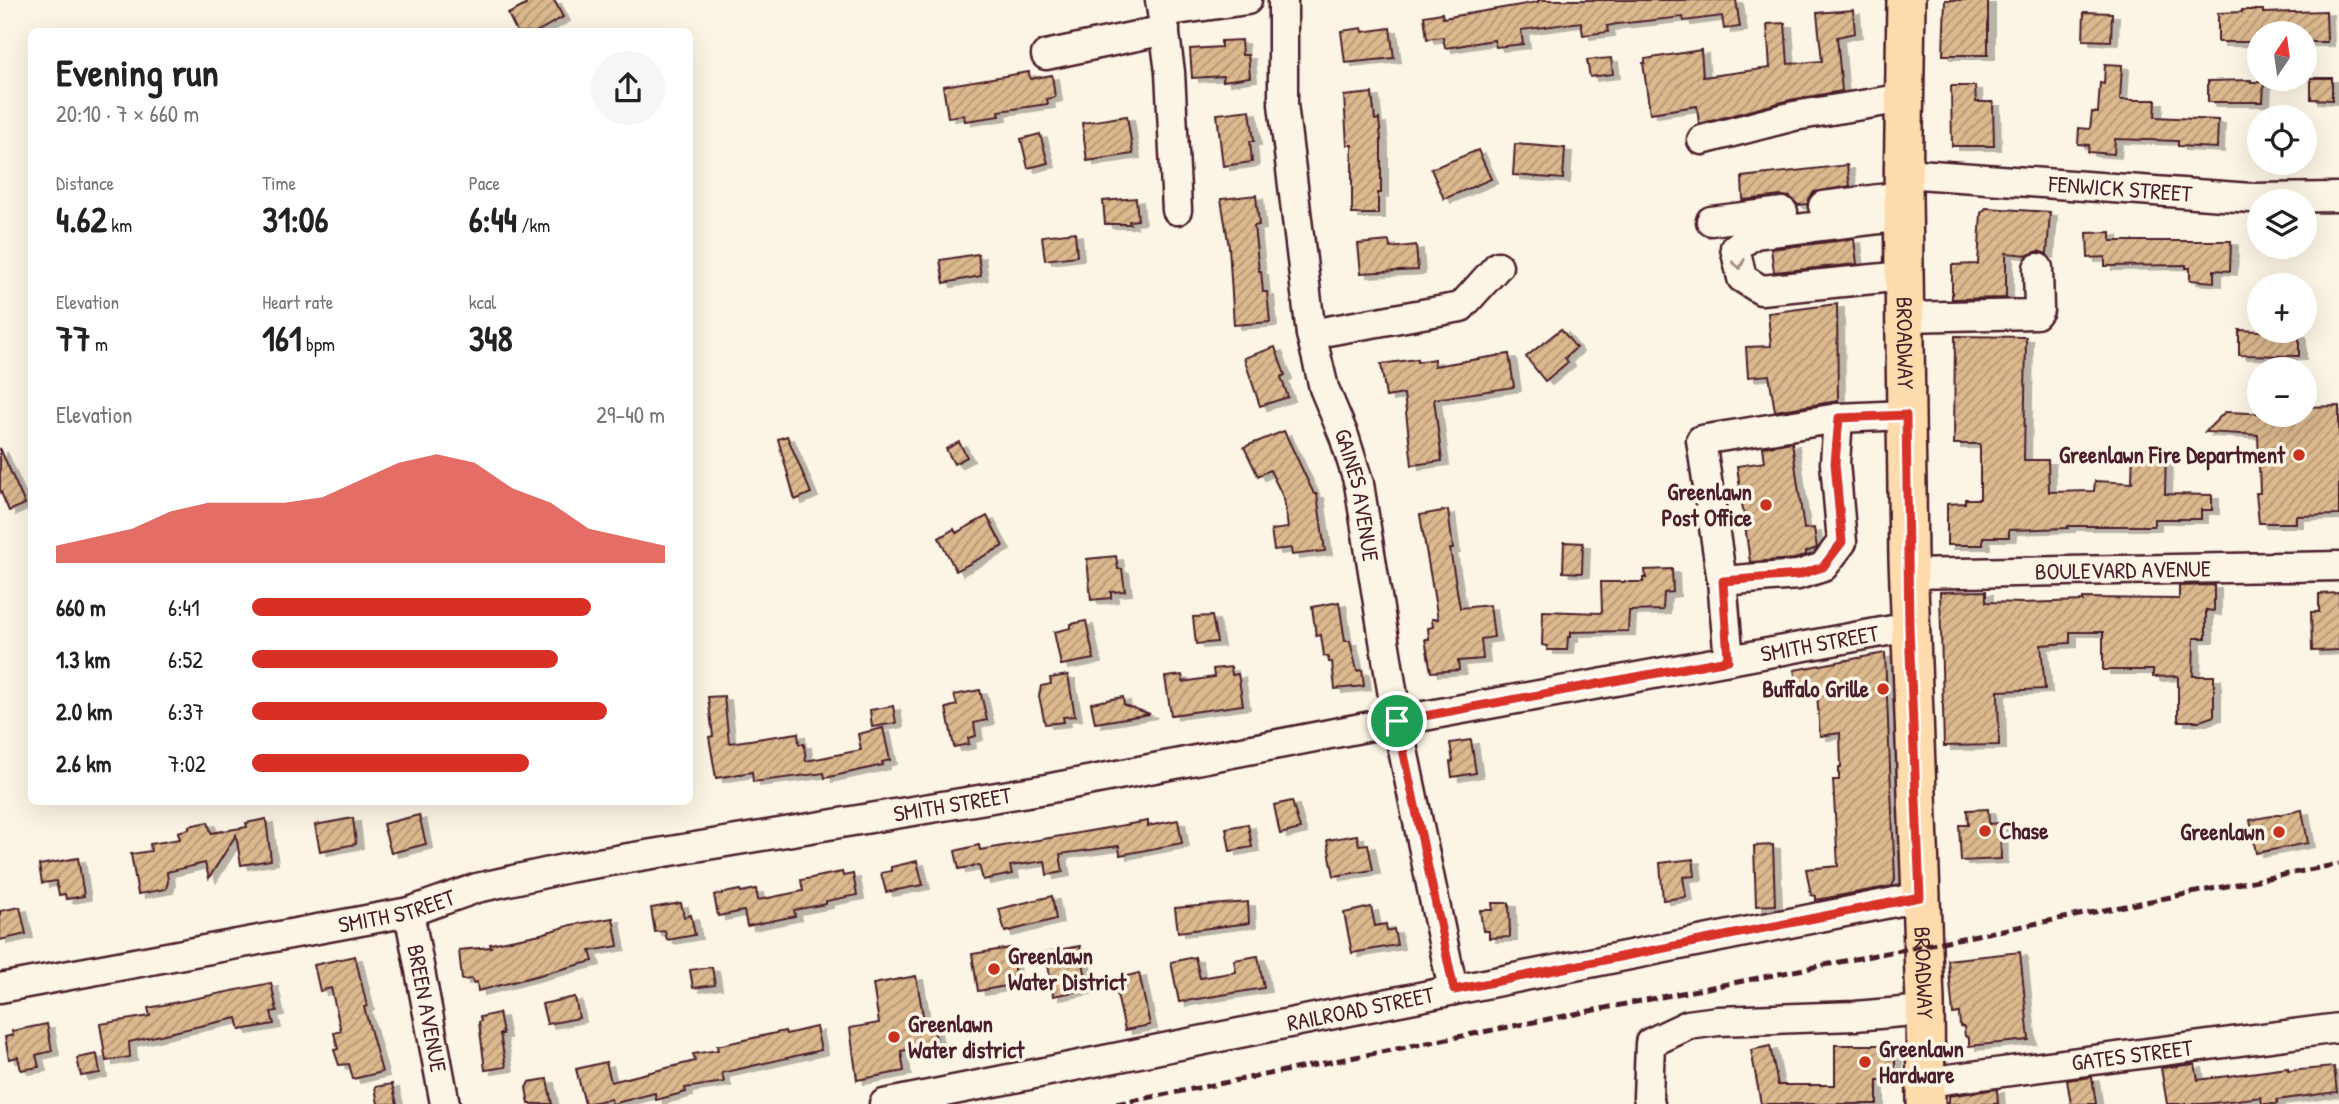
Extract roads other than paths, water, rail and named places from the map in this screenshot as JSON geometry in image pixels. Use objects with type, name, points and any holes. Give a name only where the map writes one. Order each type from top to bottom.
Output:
[{"type":"main road","name":"BROADWAY","points":[[1906,0],[1904,276],[1908,574],[1926,1093]]},
{"type":"street","points":[[1046,55],[1162,14],[1247,0]]},
{"type":"street","name":"GAINES AVENUE","points":[[1283,0],[1283,104],[1311,334],[1324,388],[1344,436],[1359,484],[1397,721],[1454,990]]},
{"type":"street","points":[[1162,14],[1170,72],[1177,210]]},
{"type":"street","points":[[1702,140],[1794,116],[1905,98]]},
{"type":"street","points":[[1711,220],[1904,195]]},
{"type":"street","points":[[1904,195],[1754,234],[1735,248],[1742,278],[1761,290],[1904,276]]},
{"type":"street","name":"FENWICK STREET","points":[[1904,195],[2339,197]]},
{"type":"street","points":[[1311,334],[1461,307],[1498,266]]},
{"type":"street","points":[[1905,317],[2036,314],[2039,310],[2038,268]]},
{"type":"street","points":[[1728,660],[1723,581],[1701,440],[1839,418],[1906,415]]},
{"type":"street","points":[[1723,581],[1798,575],[1823,567],[1842,542],[1835,463],[1839,418]]},
{"type":"street","name":"BOULEVARD AVENUE","points":[[1908,574],[2339,566]]},
{"type":"street","name":"SMITH STREET","points":[[0,988],[409,912],[477,888],[568,868],[1046,789],[1909,627]]},
{"type":"street","name":"RAILROAD STREET","points":[[884,1104],[1920,897]]},
{"type":"street","name":"BREEN AVENUE","points":[[409,912],[445,1104]]},
{"type":"street","points":[[1650,1104],[1650,1043],[1688,1025],[1925,1010]]},
{"type":"street","name":"GATES STREET","points":[[1926,1093],[2339,1028]]},
{"type":"railway","points":[[1116,1104],[2339,864]]},
{"type":"place","name":"Greenlawn Fire Department","points":[[2299,455]]},
{"type":"place","name":"Greenlawn Post Office","points":[[1766,505]]},
{"type":"place","name":"Buffalo Grille","points":[[1883,689]]},
{"type":"place","name":"Chase","points":[[1985,831]]},
{"type":"place","name":"Greenlawn","points":[[2279,832]]},
{"type":"place","name":"Greenlawn Water District","points":[[994,969]]},
{"type":"place","name":"Greenlawn Water district","points":[[894,1037]]},
{"type":"place","name":"Greenlawn Hardware","points":[[1865,1062]]}]
